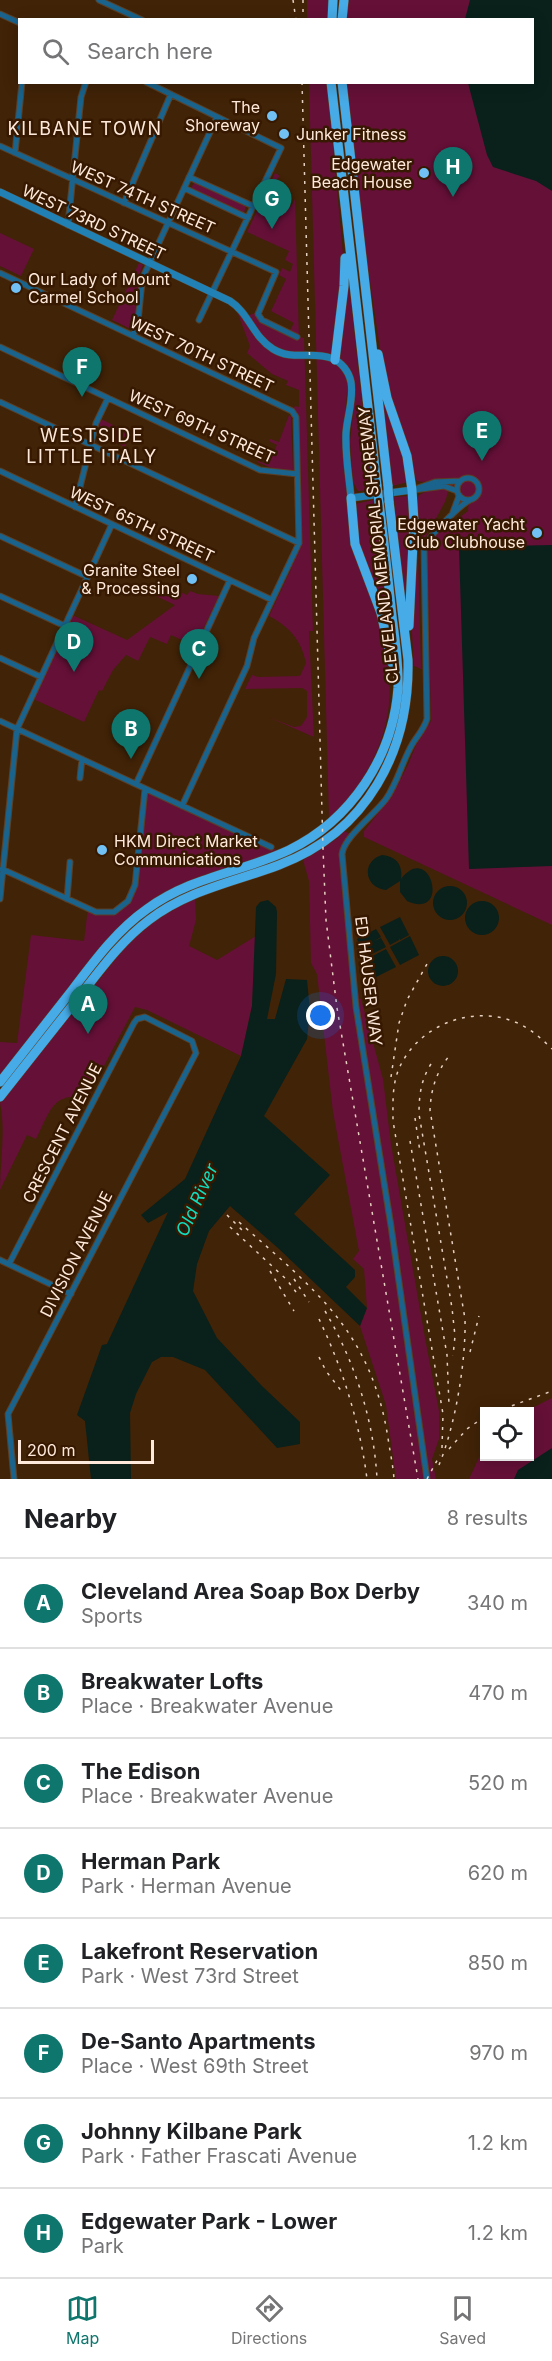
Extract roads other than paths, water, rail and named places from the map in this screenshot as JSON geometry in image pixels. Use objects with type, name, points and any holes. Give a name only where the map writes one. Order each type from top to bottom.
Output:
[{"type":"highway","points":[[332,18],[333,0]]},
{"type":"highway","points":[[342,18],[344,0]]},
{"type":"highway","name":"CLEVELAND MEMORIAL SHOREWAY","points":[[0,1097],[109,959],[143,924],[192,894],[300,856],[329,837],[353,815],[379,782],[397,744],[407,703],[408,660],[384,502],[377,486],[331,84]]},
{"type":"highway","name":"CLEVELAND MEMORIAL SHOREWAY","points":[[0,1082],[109,944],[146,909],[190,884],[293,848],[339,816],[370,776],[385,746],[393,723],[398,690],[398,665],[384,502],[388,486],[342,84]]},
{"type":"highway","points":[[335,360],[345,274],[345,216]]},
{"type":"highway","points":[[367,308],[376,334],[387,398],[407,456],[412,490],[414,522],[408,660]]},
{"type":"highway","points":[[351,498],[355,544],[381,613],[388,639],[393,675],[393,723]]},
{"type":"street","points":[[99,0],[138,18]]},
{"type":"street","points":[[0,14],[18,22]]},
{"type":"street","points":[[15,153],[22,84]]},
{"type":"street","points":[[68,225],[81,97],[85,84]]},
{"type":"street","points":[[150,84],[281,148],[199,320]]},
{"type":"street","points":[[124,203],[171,94]]},
{"type":"street","points":[[133,336],[140,315],[142,281],[217,117]]},
{"type":"street","name":"WEST 74TH STREET","points":[[0,146],[276,272],[258,314],[262,320],[297,337]]},
{"type":"street","points":[[189,177],[253,207]]},
{"type":"street","points":[[184,188],[248,218]]},
{"type":"street","name":"WEST 73RD STREET","points":[[0,192],[212,293],[240,309],[260,338],[274,350],[293,356],[318,356],[335,360]]},
{"type":"street","name":"WEST 70TH STREET","points":[[0,273],[295,414],[297,474]]},
{"type":"street","name":"WEST 69TH STREET","points":[[0,347],[260,470],[297,474]]},
{"type":"street","points":[[335,360],[346,369],[352,385],[346,430],[351,498],[444,486],[470,500],[477,495],[477,483],[470,478],[460,481],[435,482],[412,490]]},
{"type":"street","points":[[75,507],[96,423],[108,398]]},
{"type":"street","points":[[0,402],[299,543]]},
{"type":"street","name":"WEST 65TH STREET","points":[[0,471],[272,600]]},
{"type":"street","points":[[182,806],[247,666],[254,638],[299,543],[297,474]]},
{"type":"street","points":[[449,519],[460,481]]},
{"type":"street","name":"ED HAUSER WAY","points":[[427,1477],[391,1226],[356,1007],[342,854],[346,842],[372,817],[388,796],[411,746],[425,725],[427,719],[423,553],[429,538],[462,504],[470,500]]},
{"type":"street","points":[[0,899],[17,729],[112,525]]},
{"type":"street","points":[[0,536],[88,577]]},
{"type":"street","points":[[136,784],[230,580]]},
{"type":"street","points":[[0,597],[65,626]]},
{"type":"street","points":[[0,658],[41,677]]},
{"type":"street","points":[[0,721],[271,848]]},
{"type":"street","points":[[80,778],[82,759]]},
{"type":"street","points":[[2,869],[96,912],[114,912],[124,906],[135,885],[145,789]]},
{"type":"street","points":[[67,899],[70,862]]},
{"type":"street","name":"DIVISION AVENUE","points":[[14,1479],[8,1414],[191,1062],[196,1048],[192,1041],[142,1017]]},
{"type":"street","name":"CRESCENT AVENUE","points":[[9,1264],[134,1023],[142,1017]]},
{"type":"street","points":[[0,1260],[71,1294]]},
{"type":"water","points":[[470,0],[552,0],[552,191],[536,181],[493,167],[487,155],[468,84],[534,84],[534,18],[465,18]]},
{"type":"water","points":[[552,545],[552,866],[469,869],[459,547]]},
{"type":"water","points":[[382,855],[392,857],[398,862],[401,879],[412,870],[421,869],[428,874],[432,883],[429,901],[421,904],[407,901],[400,892],[400,881],[386,890],[373,885],[368,868],[375,858]]},
{"type":"water","points":[[450,886],[462,891],[467,903],[462,915],[450,920],[438,915],[433,903],[438,891]]},
{"type":"water","name":"Old River","points":[[268,900],[276,907],[277,912],[276,974],[267,1019],[275,1019],[286,979],[307,980],[310,1011],[307,1039],[264,1116],[330,1175],[294,1214],[355,1270],[355,1277],[346,1287],[367,1308],[360,1326],[230,1206],[209,1231],[197,1264],[193,1291],[217,1338],[300,1422],[300,1444],[277,1448],[205,1370],[173,1357],[161,1357],[152,1362],[136,1394],[130,1413],[131,1479],[91,1479],[85,1421],[77,1415],[102,1345],[107,1344],[168,1212],[148,1223],[141,1215],[185,1179],[241,1056],[252,1006],[256,907],[260,902]]},
{"type":"water","points":[[482,901],[494,906],[499,918],[494,930],[482,935],[470,930],[465,918],[470,906]]},
{"type":"water","points":[[400,917],[409,935],[400,940],[399,938],[390,945],[380,927]]},
{"type":"water","points":[[376,929],[381,937],[374,941],[381,938],[386,947],[366,957],[362,948],[367,945],[361,948],[357,939]]},
{"type":"water","points":[[410,936],[419,955],[400,965],[390,947]]},
{"type":"water","points":[[386,949],[396,967],[376,977],[367,959]]},
{"type":"water","points":[[443,956],[449,957],[457,965],[457,977],[449,985],[443,986],[437,985],[429,977],[428,971],[429,965],[437,957]]},
{"type":"water","points":[[552,1448],[552,1479],[514,1479],[518,1470]]},
{"type":"railway","points":[[293,0],[296,18]]},
{"type":"railway","points":[[303,0],[303,18]]},
{"type":"railway","points":[[302,84],[326,920],[337,1008],[418,1479]]},
{"type":"railway","points":[[391,1077],[399,1023],[407,1000],[427,964]]},
{"type":"railway","points":[[442,1448],[443,1414],[393,1121],[396,1077],[406,1055],[418,1042],[431,1031],[463,1018],[498,1017],[515,1022],[526,1027],[552,1049]]},
{"type":"railway","points":[[439,1465],[455,1413],[465,1336],[465,1319],[430,1110],[435,1082],[449,1056]]},
{"type":"railway","points":[[431,1064],[421,1088],[419,1114],[452,1308],[455,1336],[453,1356]]},
{"type":"railway","points":[[415,1118],[420,1152]]},
{"type":"railway","points":[[410,1141],[447,1355],[449,1405]]},
{"type":"railway","points":[[227,1215],[242,1230]]},
{"type":"railway","points":[[239,1222],[315,1292],[336,1315],[353,1341],[368,1369],[380,1401],[394,1479]]},
{"type":"railway","points":[[230,1227],[287,1280],[296,1292]]},
{"type":"railway","points":[[270,1271],[294,1311]]},
{"type":"railway","points":[[294,1279],[309,1302]]},
{"type":"railway","points":[[325,1311],[336,1330],[361,1392],[372,1435],[377,1479]]},
{"type":"railway","points":[[470,1352],[479,1316]]},
{"type":"railway","points":[[319,1319],[336,1357],[349,1397],[360,1438],[367,1479]]},
{"type":"railway","points":[[319,1357],[326,1371],[343,1393]]},
{"type":"railway","points":[[509,1407],[552,1391]]},
{"type":"railway","points":[[449,1449],[467,1429],[480,1420]]},
{"type":"railway","points":[[427,1479],[440,1455]]},
{"type":"place","name":"The Shoreway","points":[[272,116]]},
{"type":"place","name":"Junker Fitness","points":[[284,134]]},
{"type":"place","name":"Edgewater Beach House","points":[[424,173]]},
{"type":"place","name":"Edgewater Park - Lower","points":[[453,197]]},
{"type":"place","name":"Johnny Kilbane Park","points":[[272,229]]},
{"type":"place","name":"Our Lady of Mount Carmel School","points":[[16,288]]},
{"type":"place","name":"De-Santo Apartments","points":[[82,397]]},
{"type":"place","name":"Lakefront Reservation","points":[[482,461]]},
{"type":"place","name":"Edgewater Yacht Club Clubhouse","points":[[537,533]]},
{"type":"place","name":"Granite Steel & Processing","points":[[192,579]]},
{"type":"place","name":"Herman Park","points":[[74,672]]},
{"type":"place","name":"The Edison","points":[[199,679]]},
{"type":"place","name":"Breakwater Lofts","points":[[131,759]]},
{"type":"place","name":"HKM Direct Market Communications","points":[[102,850]]},
{"type":"place","name":"Cleveland Area Soap Box Derby","points":[[88,1034]]},
{"type":"district","name":"KILBANE TOWN","points":[[85,129]]},
{"type":"district","name":"WESTSIDE LITTLE ITALY","points":[[92,446]]}]
